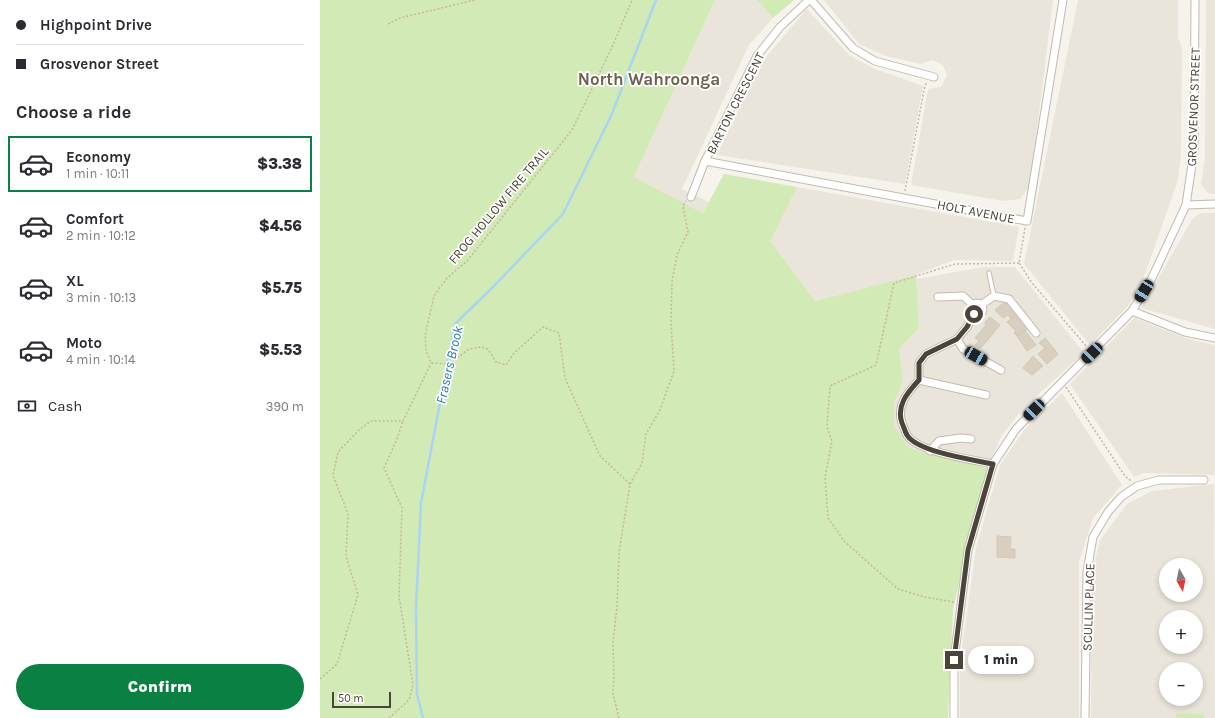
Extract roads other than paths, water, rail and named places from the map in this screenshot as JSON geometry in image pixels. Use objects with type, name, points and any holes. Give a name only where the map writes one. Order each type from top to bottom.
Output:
[{"type":"street","points":[[810,0],[853,48],[875,61],[934,77]]},
{"type":"street","name":"BARTON CRESCENT","points":[[691,197],[705,161],[757,56],[780,27],[810,0]]},
{"type":"street","name":"HOLT AVENUE","points":[[705,161],[1027,221],[1063,0]]},
{"type":"street","name":"GROSVENOR STREET","points":[[954,718],[954,660],[968,550],[993,464],[1016,428],[1132,311],[1151,280],[1186,205],[1194,151],[1195,0]]},
{"type":"street","points":[[1186,205],[1215,204]]},
{"type":"street","points":[[938,298],[963,296],[973,304],[978,303],[981,305]]},
{"type":"street","points":[[981,305],[994,296],[1009,299],[1036,333]]},
{"type":"street","points":[[973,304],[971,310],[974,314]]},
{"type":"street","points":[[974,314],[981,313],[981,305]]},
{"type":"street","points":[[1132,311],[1185,332],[1215,338]]},
{"type":"street","points":[[974,314],[967,327],[957,339],[926,354],[919,363],[919,380],[908,392],[901,405],[900,416],[907,436],[930,451],[993,464]]},
{"type":"street","points":[[957,339],[963,349],[1000,370]]},
{"type":"street","points":[[919,380],[986,395]]},
{"type":"street","points":[[930,451],[939,441],[961,438],[971,439]]},
{"type":"street","name":"SCULLIN PLACE","points":[[1085,718],[1087,572],[1093,537],[1108,512],[1121,497],[1137,486],[1159,480],[1204,480]]},
{"type":"lane","points":[[989,273],[994,296]]},
{"type":"waterway","name":"Frasers Brook","points":[[423,718],[417,694],[416,608],[421,503],[455,324],[563,214],[611,116],[656,0]]},
{"type":"district","name":"North Wahroonga","points":[[649,79]]}]
